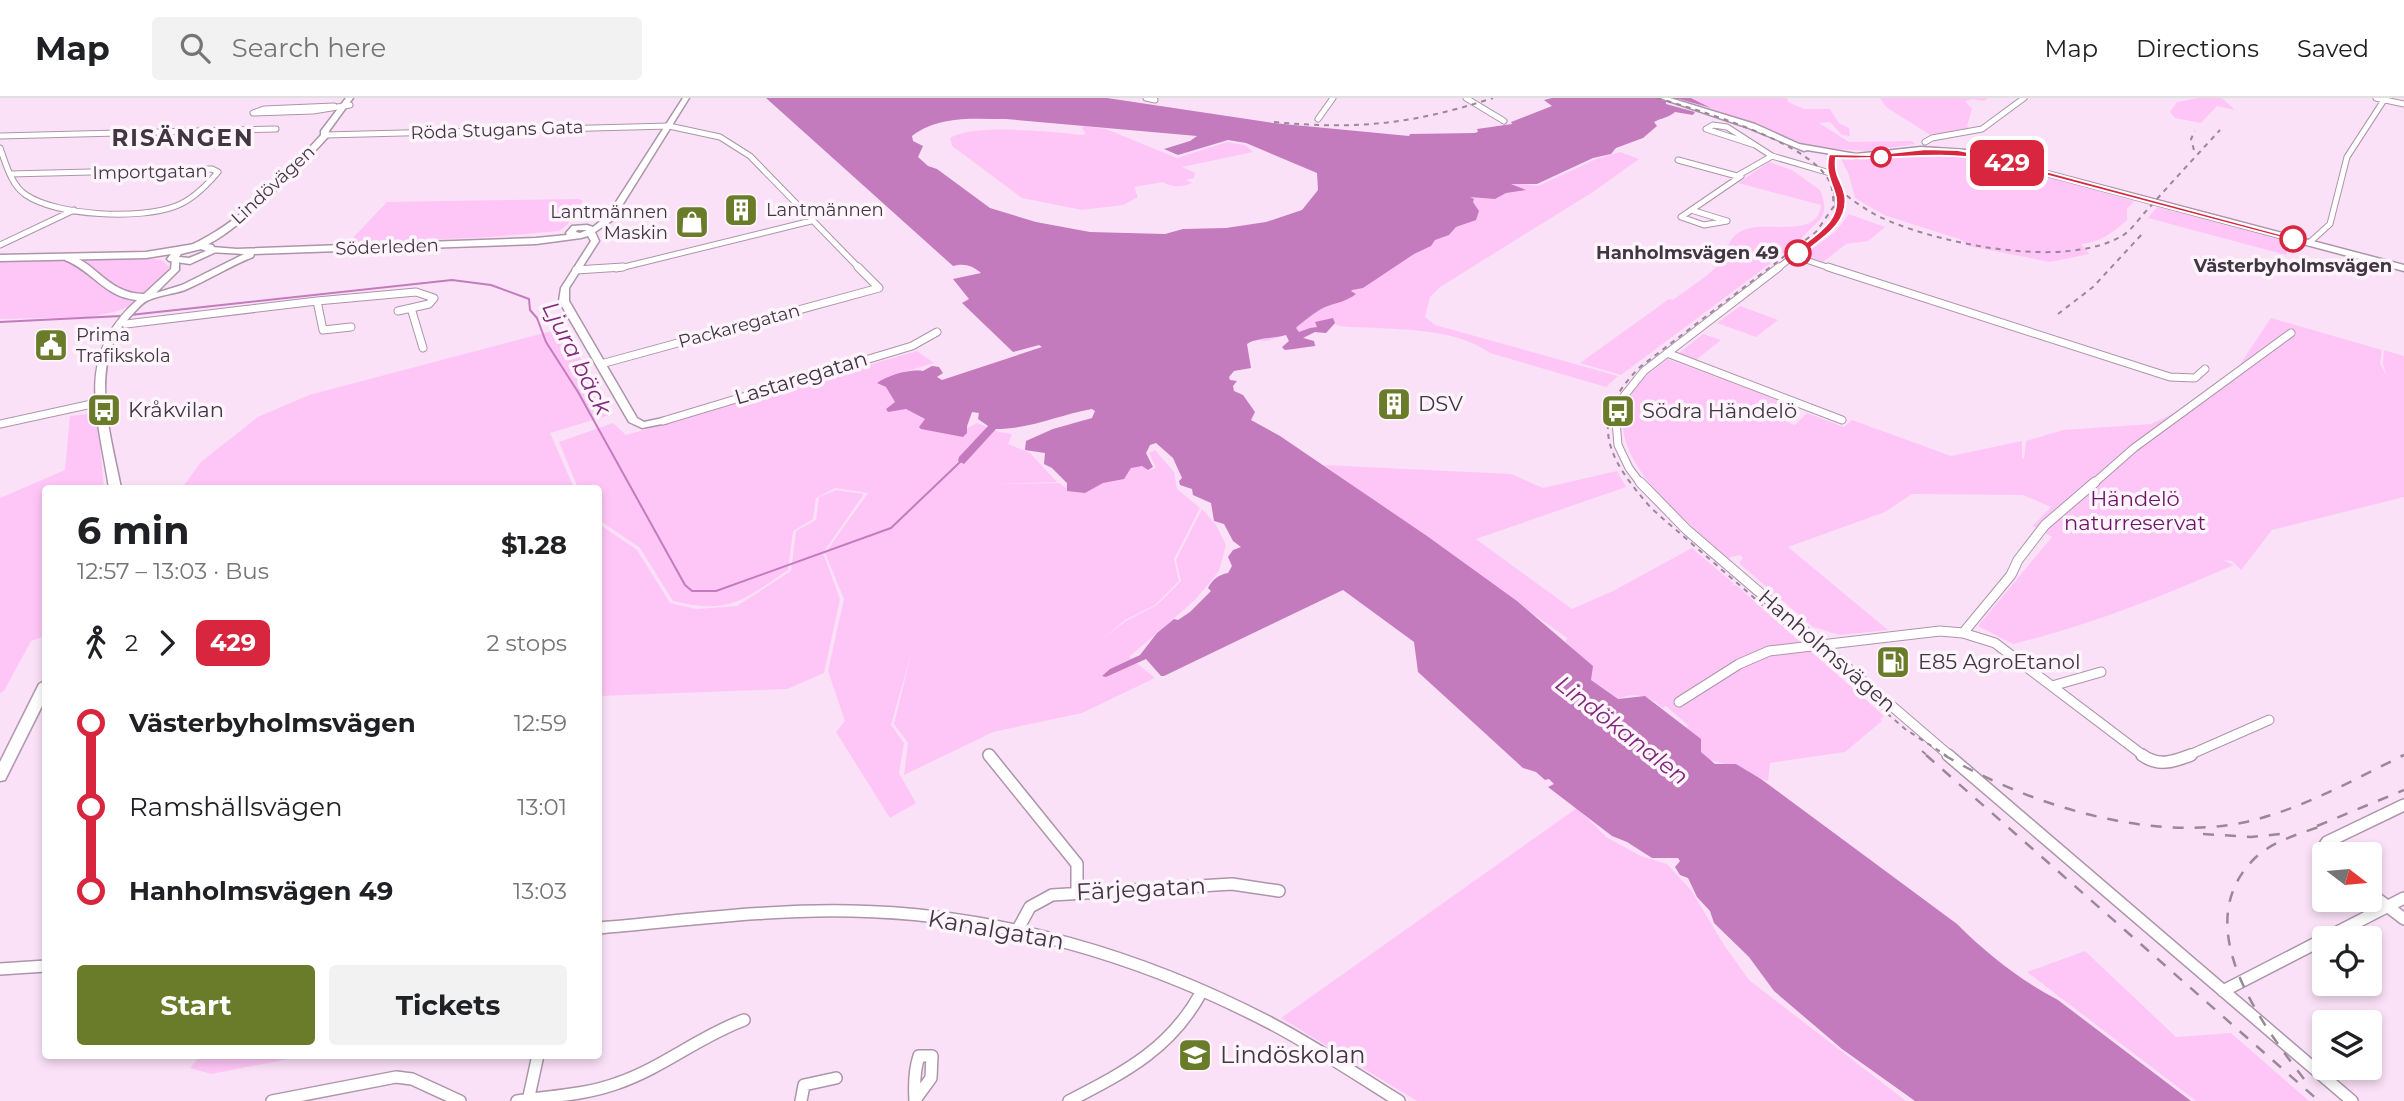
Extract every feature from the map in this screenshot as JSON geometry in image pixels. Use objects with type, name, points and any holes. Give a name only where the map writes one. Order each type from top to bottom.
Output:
[{"type":"main road","name":"Lindövägen","points":[[151,295],[205,254],[219,234],[306,157],[348,103],[355,98]]},
{"type":"main road","points":[[663,421],[636,424],[564,301],[565,289],[591,245],[583,232],[612,214],[686,98]]},
{"type":"main road","points":[[1667,99],[1752,126],[1797,146],[1832,155],[1872,158],[1929,147],[1989,158],[2404,268]]},
{"type":"main road","name":"Söderleden","points":[[205,254],[536,241],[583,232]]},
{"type":"main road","name":"Lindövägen","points":[[189,248],[219,234]]},
{"type":"main road","points":[[0,256],[146,255],[189,248],[205,254]]},
{"type":"main road","points":[[174,260],[174,254],[189,248]]},
{"type":"main road","points":[[68,258],[117,292],[151,295],[171,292],[222,266],[267,251]]},
{"type":"main road","points":[[146,255],[174,260],[205,254]]},
{"type":"main road","points":[[0,256],[80,257]]},
{"type":"main road","name":"Lindövägen","points":[[115,485],[99,379],[106,344],[177,268],[174,260]]},
{"type":"main road","points":[[0,776],[42,692]]},
{"type":"street","points":[[1146,98],[1155,100]]},
{"type":"street","points":[[1318,119],[1333,98]]},
{"type":"street","points":[[1466,98],[1504,121]]},
{"type":"street","points":[[1929,147],[1932,138],[1982,129],[2024,98]]},
{"type":"street","points":[[2309,243],[2330,224],[2347,157],[2380,99],[2404,104]]},
{"type":"street","points":[[334,106],[264,109],[253,113],[313,111],[348,103]]},
{"type":"street","points":[[1755,145],[1706,129],[1713,125],[1727,127],[1755,145],[1772,156],[1830,173]]},
{"type":"street","name":"Röda Stugans Gata","points":[[325,134],[669,126],[706,132],[731,142],[784,189],[811,221],[879,288],[876,289]]},
{"type":"street","points":[[0,136],[276,129]]},
{"type":"street","name":"Importgatan","points":[[0,148],[10,174],[25,194],[50,205],[74,211],[167,209],[183,202],[218,172],[212,169],[10,174]]},
{"type":"street","name":"Hanholmsvägen","points":[[1832,155],[1830,173],[1840,195],[1839,216],[1833,225],[1633,382],[1619,406],[1616,431],[1619,449],[1626,464],[1637,482],[1660,507],[2352,1101]]},
{"type":"street","points":[[1691,210],[1727,221],[1723,224],[1705,225],[1681,217],[1766,157],[1772,156]]},
{"type":"street","points":[[1678,160],[1728,175],[1741,176]]},
{"type":"street","name":"Importgatan","points":[[0,246],[74,211]]},
{"type":"street","points":[[576,270],[614,269],[811,221]]},
{"type":"street","points":[[1794,256],[2170,377],[2195,378],[2205,369]]},
{"type":"street","name":"Packaregatan","points":[[601,364],[876,289]]},
{"type":"street","points":[[129,317],[416,292],[434,298],[429,304],[398,311]]},
{"type":"street","points":[[317,301],[323,330],[351,327]]},
{"type":"street","points":[[411,309],[423,348]]},
{"type":"street","name":"Lastaregatan","points":[[663,421],[912,346],[937,332]]},
{"type":"street","points":[[1964,633],[2011,575],[2018,560],[2045,525],[2134,448],[2291,333]]},
{"type":"street","points":[[1667,353],[1842,420]]},
{"type":"street","points":[[0,424],[101,402]]},
{"type":"street","points":[[1679,702],[1739,664],[1769,651],[1940,631],[1964,633],[1995,643],[2146,758],[2157,762],[2174,762],[2269,720]]},
{"type":"street","points":[[2052,686],[2101,672]]},
{"type":"street","points":[[989,755],[1077,864],[1077,892]]},
{"type":"street","points":[[2327,842],[2404,805]]},
{"type":"street","name":"Färjegatan","points":[[1018,929],[1030,907],[1042,900],[1077,892],[1232,884],[1279,891]]},
{"type":"street","points":[[2348,926],[2404,898]]},
{"type":"street","points":[[2382,902],[2404,919]]},
{"type":"street","name":"Kanalgatan","points":[[602,928],[790,912],[888,913],[1018,929],[1087,946],[1202,991],[1272,1024],[1399,1101]]},
{"type":"street","points":[[2223,991],[2312,945]]},
{"type":"street","points":[[0,969],[42,966]]},
{"type":"street","points":[[1069,1101],[1103,1084],[1153,1052],[1183,1024],[1202,991]]},
{"type":"street","points":[[537,1059],[524,1100],[608,1086],[632,1078],[716,1029],[744,1020]]},
{"type":"street","points":[[272,1101],[397,1077],[412,1079],[460,1101]]},
{"type":"street","points":[[802,1101],[804,1086],[836,1078]]},
{"type":"green space","points":[[1693,98],[1787,98],[1788,102],[1804,109],[1830,109],[1839,123],[1849,128],[1850,136],[1842,135],[1830,122],[1819,123],[1849,142],[1912,141],[1915,144],[1869,151],[1802,147],[1774,132],[1712,109]]},
{"type":"green space","points":[[1880,98],[1988,98],[1984,101],[1965,101],[1972,109],[1967,126],[1970,130],[1932,136],[1886,107]]},
{"type":"green space","points":[[2198,98],[2222,98],[2235,110],[2217,106],[2201,123],[2175,118],[2170,112],[2177,102]]},
{"type":"green space","points":[[1082,128],[1106,129],[1177,158],[1227,142],[1245,145],[1253,152],[1182,167],[1195,173],[1194,178],[1186,180],[1192,183],[1173,186],[1163,182],[1134,187],[1138,197],[1123,205],[1082,210],[1022,198],[952,146],[950,138],[961,133],[994,130],[1081,135],[1086,134]]},
{"type":"green space","points":[[1620,152],[1639,159],[1593,192],[1440,287],[1430,297],[1425,317],[1435,325],[1618,376],[1606,387],[1490,353],[1457,338],[1418,330],[1335,324],[1329,327],[1326,333],[1315,332],[1303,337],[1317,345],[1293,350],[1282,349],[1289,341],[1286,335],[1267,341],[1253,340],[1246,345],[1247,352],[1223,334],[1229,318],[1501,181],[1538,186],[1596,159]]},
{"type":"green space","points":[[1924,153],[1975,157],[2134,201],[2127,209],[2127,220],[2116,229],[2100,239],[2081,244],[2089,254],[2050,262],[1969,246],[1962,240],[1884,215],[1855,198],[1849,175],[1841,159],[1874,159]]},
{"type":"green space","points":[[1769,162],[1792,170],[1820,190],[1823,214],[1799,242],[1621,375],[1580,363],[1710,273],[1722,261],[1731,240],[1741,231],[1755,227],[1801,225],[1811,222],[1818,215],[1821,205],[1738,183]]},
{"type":"green space","points":[[583,201],[568,224],[559,231],[347,244],[387,202]]},
{"type":"green space","points":[[2157,207],[2290,242],[2286,255],[2148,218]]},
{"type":"green space","points":[[1849,214],[1885,227],[1868,241],[1846,244],[1823,262],[1804,255],[1836,231]]},
{"type":"green space","points":[[162,260],[169,267],[168,273],[130,306],[90,317],[0,319],[0,261]]},
{"type":"green space","points":[[1740,306],[1778,320],[1756,337],[1717,323]]},
{"type":"green space","name":"Händelö naturreservat","points":[[2271,318],[2382,350],[2380,363],[2386,375],[2383,364],[2384,350],[2404,356],[2404,497],[2272,530],[2241,570],[2232,561],[2223,560],[2234,565],[2125,609],[2013,644],[1978,626],[2052,537],[2033,526],[2051,507],[2023,495],[1912,494],[1885,512],[1788,547],[1888,630],[1840,635],[1813,627],[1739,563],[1743,558],[1740,555],[1728,558],[1674,510],[1640,470],[1628,449],[1623,427],[1625,405],[1632,391],[1642,379],[1668,359],[1785,403],[1773,417],[1795,425],[1807,413],[1844,427],[1852,420],[1951,456],[2022,441],[2024,459],[2026,441],[2063,430],[2151,424],[2194,404],[2235,372]]},
{"type":"green space","points":[[563,328],[613,414],[550,433],[573,485],[184,485],[201,462],[258,417],[309,395]]},
{"type":"green space","points":[[1703,334],[1721,340],[1696,360],[1679,353]]},
{"type":"green space","points":[[917,351],[934,363],[897,374],[923,371],[932,366],[939,367],[943,373],[936,376],[972,412],[967,428],[977,423],[1012,434],[1008,444],[1030,453],[1057,482],[995,484],[1059,483],[1066,488],[1067,483],[1053,468],[1044,464],[1045,453],[1025,450],[1026,441],[1053,429],[1086,422],[1092,418],[1095,411],[1045,379],[1145,434],[1149,449],[1146,453],[1153,467],[1147,471],[1156,468],[1149,453],[1155,450],[1174,472],[1177,489],[1200,508],[1174,559],[1179,581],[1155,605],[1125,620],[1104,638],[1126,621],[1157,605],[1181,581],[1176,560],[1202,509],[1216,525],[1226,545],[1219,571],[1195,600],[1129,657],[1155,678],[1082,713],[993,732],[904,775],[908,743],[894,724],[911,654],[891,725],[904,743],[899,773],[916,803],[890,818],[836,732],[845,721],[828,671],[844,599],[825,553],[868,493],[835,488],[816,498],[813,519],[793,531],[788,570],[747,597],[723,605],[709,606],[673,601],[640,548],[602,522],[602,485],[577,485],[559,442],[613,423],[626,435]]},
{"type":"green space","points":[[97,413],[104,485],[42,485],[42,637],[31,641],[4,691],[0,693],[0,498],[65,470],[70,416]]},
{"type":"green space","points":[[1324,465],[1511,474],[1543,488],[1617,471],[1626,487],[1476,539],[1572,609],[1613,591],[1692,548],[1734,584],[1727,587],[1736,585],[1884,716],[1880,719],[1882,721],[1845,752],[1770,763],[1768,781],[1705,759],[1687,728],[1689,726],[1666,706],[1662,708],[1652,700],[1634,695],[1616,700],[1588,678],[1590,666],[1566,642],[1567,638]]},
{"type":"green space","points":[[836,490],[864,494],[823,553],[840,599],[824,673],[787,689],[602,696],[602,526],[637,550],[670,603],[696,609],[737,606],[791,571],[796,531],[816,520],[819,497]]},
{"type":"green space","points":[[1577,808],[1606,837],[1641,856],[1667,864],[1691,890],[1749,980],[1906,1101],[1417,1101],[1281,1018]]},
{"type":"green space","points":[[2085,951],[2176,1037],[2231,1033],[2309,1101],[2196,1101],[2027,972]]},
{"type":"green space","points":[[198,1059],[288,1059],[211,1074],[190,1068]]},
{"type":"water","name":"Lindökanalen","points":[[766,98],[1107,98],[1273,123],[1409,136],[1474,133],[1478,132],[1477,129],[1512,124],[1511,122],[1552,106],[1544,100],[1552,98],[1691,98],[1711,108],[1679,99],[1666,101],[1666,104],[1695,112],[1693,115],[1675,112],[1654,122],[1657,126],[1643,138],[1537,184],[1511,184],[1526,190],[1506,193],[1495,199],[1470,197],[1474,199],[1479,211],[1476,220],[1456,227],[1449,235],[1435,240],[1431,246],[1414,254],[1363,288],[1352,290],[1356,294],[1352,297],[1323,308],[1296,328],[1299,332],[1317,327],[1315,322],[1333,318],[1335,323],[1326,333],[1315,332],[1303,338],[1314,341],[1315,346],[1285,350],[1282,347],[1289,341],[1286,335],[1247,344],[1251,368],[1234,371],[1229,377],[1230,380],[1237,381],[1233,386],[1234,391],[1243,395],[1255,412],[1251,420],[1280,436],[1427,536],[1517,601],[1593,666],[1591,680],[1618,699],[1645,696],[1701,739],[1701,752],[1715,764],[1736,764],[1761,779],[1957,924],[2004,966],[2058,1000],[2191,1101],[1915,1101],[1842,1049],[1774,991],[1749,957],[1714,923],[1710,911],[1697,897],[1688,878],[1680,875],[1675,867],[1680,861],[1678,858],[1652,858],[1612,836],[1548,787],[1554,784],[1549,779],[1545,780],[1536,772],[1523,768],[1418,672],[1414,642],[1343,590],[1164,676],[1146,659],[1106,677],[1102,676],[1110,669],[1140,655],[1157,633],[1174,619],[1178,620],[1190,612],[1211,591],[1208,588],[1214,580],[1228,573],[1232,566],[1228,557],[1233,550],[1241,547],[1233,541],[1224,524],[1214,521],[1211,503],[1193,495],[1192,489],[1180,485],[1182,478],[1173,458],[1156,443],[1150,445],[1146,453],[1153,467],[1148,470],[1142,466],[1131,468],[1124,479],[1103,483],[1085,493],[1067,491],[1067,483],[1044,464],[1045,453],[1025,450],[1026,441],[1053,429],[1092,418],[1095,411],[1092,409],[1033,424],[996,429],[964,464],[958,461],[959,457],[988,426],[978,419],[979,413],[972,412],[967,433],[963,437],[921,429],[919,427],[925,419],[906,409],[888,412],[886,409],[895,402],[886,387],[877,383],[887,377],[923,371],[932,366],[939,367],[943,373],[937,377],[942,380],[1042,347],[1039,345],[1013,352],[962,303],[969,299],[953,279],[981,273],[968,265],[953,266]],"holes":[[[982,119],[1197,136],[1164,149],[1178,155],[1228,140],[1246,143],[1317,173],[1318,190],[1302,210],[1266,222],[1226,228],[1183,229],[1165,234],[1090,232],[1036,222],[990,208],[918,157],[923,146],[913,141],[912,136],[922,129],[945,121]]]},
{"type":"waterway","name":"Ljura bäck","points":[[130,315],[452,280],[491,285],[529,299],[530,310],[537,318],[546,342],[578,392],[685,585],[692,591],[716,591],[891,528],[960,462]]},
{"type":"waterway","name":"Ljura bäck","points":[[0,322],[121,316]]},
{"type":"railway","points":[[1274,122],[1332,125],[1385,123],[1437,114],[1493,98]]},
{"type":"railway","points":[[1657,98],[1753,130],[1803,155],[1821,170],[1831,185],[1834,206],[1816,232],[1640,367],[1623,387],[1613,405],[1608,422],[1614,456],[1652,509],[1905,729],[1947,756]]},
{"type":"railway","points":[[1831,183],[1858,204],[1913,230],[2006,250],[2070,251],[2098,246],[2126,233],[2220,130]]},
{"type":"railway","points":[[2194,150],[2191,139],[2195,131]]},
{"type":"railway","points":[[2058,314],[2093,287],[2143,233]]},
{"type":"railway","points":[[1922,751],[1928,756]]},
{"type":"railway","points":[[1926,755],[2319,1101]]},
{"type":"railway","points":[[1944,755],[1977,773],[2050,803],[2090,815],[2170,827],[2209,827],[2246,822],[2287,810],[2404,755],[2401,756]]},
{"type":"railway","points":[[2317,826],[2404,790]]},
{"type":"railway","points":[[2304,1079],[2251,1002],[2229,943],[2228,913],[2235,885],[2254,859],[2279,842],[2327,824]]},
{"type":"railway","points":[[2203,834],[2251,837],[2290,833]]},
{"type":"bus line","name":"429","points":[[1798,253],[1833,225],[1839,216],[1840,195],[1830,173],[1832,156],[1872,158],[1926,151],[1958,152],[1989,158],[2293,239]]},
{"type":"place","name":"Lantmännen","points":[[741,210]]},
{"type":"place","name":"Lantmännen Maskin","points":[[692,222]]},
{"type":"place","name":"Västerbyholmsvägen","points":[[2293,239]]},
{"type":"place","name":"Hanholmsvägen 49","points":[[1798,253]]},
{"type":"place","name":"Prima Trafikskola","points":[[51,345]]},
{"type":"place","name":"DSV","points":[[1394,404]]},
{"type":"place","name":"Kråkvilan","points":[[104,410]]},
{"type":"place","name":"Södra Händelö","points":[[1618,411]]},
{"type":"place","name":"E85 AgroEtanol","points":[[1893,662]]},
{"type":"place","name":"Lindöskolan","points":[[1195,1055]]},
{"type":"district","name":"RISÄNGEN","points":[[183,138]]}]
